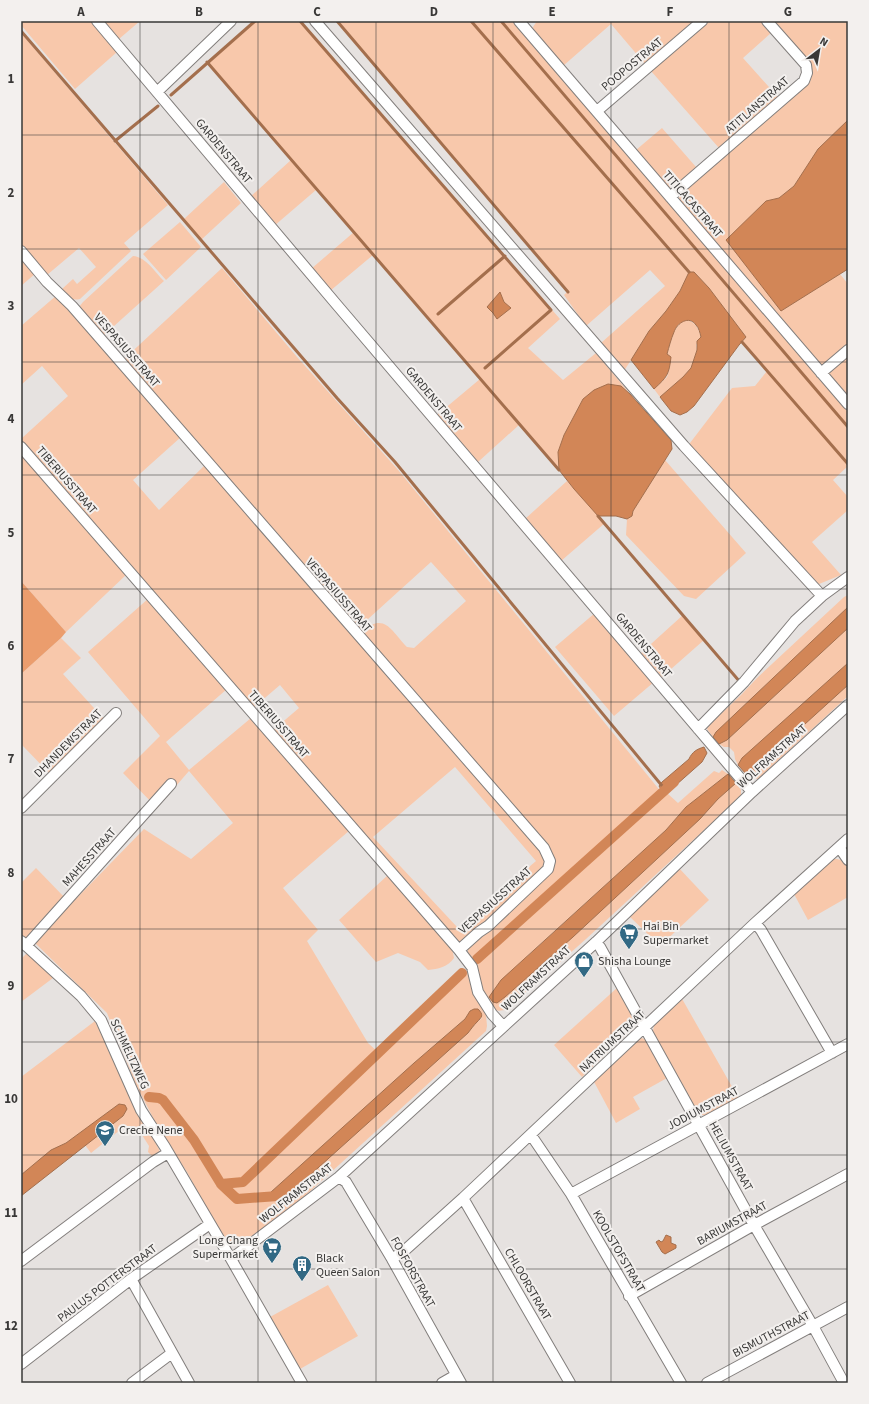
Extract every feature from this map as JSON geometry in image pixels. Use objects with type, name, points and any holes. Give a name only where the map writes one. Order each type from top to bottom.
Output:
[{"type":"street","name":"GARDENSTRAAT","points":[[97,21],[752,792]]},
{"type":"street","points":[[157,92],[231,21]]},
{"type":"street","points":[[315,21],[684,446],[822,596]]},
{"type":"street","name":"POOPOSTRAAT","points":[[597,111],[702,21]]},
{"type":"street","name":"ATITLANSTRAAT","points":[[670,197],[804,81],[807,73],[806,65],[767,21]]},
{"type":"street","name":"TITICACASTRAAT","points":[[524,23],[670,197],[848,404]]},
{"type":"street","name":"VESPASIUSSTRAAT","points":[[21,251],[47,282],[77,312],[544,848],[550,861],[548,870],[488,926],[459,950]]},
{"type":"street","points":[[821,373],[848,350]]},
{"type":"street","name":"TIBERIUSSTRAAT","points":[[21,447],[459,950],[472,967],[478,992],[492,1014],[503,1026]]},
{"type":"street","points":[[701,732],[795,621],[822,596],[848,577]]},
{"type":"street","name":"WOLFRAMSTRAAT","points":[[231,1259],[339,1177],[596,942],[752,792],[848,705]]},
{"type":"street","name":"DHANDEWSTRAAT","points":[[21,808],[116,713]]},
{"type":"street","name":"MAHESSTRAAT","points":[[24,944],[171,784]]},
{"type":"street","name":"NATRIUMSTRAAT","points":[[392,1259],[404,1251],[463,1198],[755,923],[848,839]]},
{"type":"street","points":[[839,848],[848,860]]},
{"type":"street","points":[[755,923],[761,930],[832,1053]]},
{"type":"street","name":"HELIUMSTRAAT","points":[[596,942],[844,1383]]},
{"type":"street","name":"SCHMELTZWEG","points":[[24,944],[81,996],[101,1020],[141,1110],[231,1259],[302,1383]]},
{"type":"street","name":"JODIUMSTRAAT","points":[[571,1194],[848,1044]]},
{"type":"street","name":"KOOLSTOFSTRAAT","points":[[531,1135],[571,1194],[681,1383]]},
{"type":"street","points":[[21,1261],[153,1162],[168,1153]]},
{"type":"street","name":"BARIUMSTRAAT","points":[[629,1296],[848,1174]]},
{"type":"street","name":"FOSFORSTRAAT","points":[[339,1177],[346,1182],[392,1259],[458,1379]]},
{"type":"street","name":"CHLOORSTRAAT","points":[[463,1198],[570,1383]]},
{"type":"street","name":"PAULUS POTTERSTRAAT","points":[[21,1364],[131,1278],[210,1224]]},
{"type":"street","points":[[131,1278],[189,1383]]},
{"type":"street","name":"BISMUTHSTRAAT","points":[[707,1383],[848,1307]]},
{"type":"street","points":[[132,1383],[172,1352]]},
{"type":"street","points":[[442,1383],[458,1379]]},
{"type":"shaded area","points":[[21,21],[90,21],[117,52],[75,89],[21,25]]},
{"type":"shaded area","points":[[104,21],[140,21],[119,39]]},
{"type":"shaded area","points":[[255,21],[300,21],[560,319],[528,348],[563,380],[596,353],[630,394],[621,386],[583,399],[564,435],[558,452],[559,470],[519,425],[478,462],[437,415],[480,379],[373,255],[330,291],[311,269],[354,232],[316,190],[274,226],[250,197],[291,160],[207,62]]},
{"type":"shaded area","points":[[337,21],[512,21],[848,412],[848,466],[833,480],[848,497],[848,510],[812,542],[841,575],[819,584],[812,582],[690,447],[690,443],[732,388],[755,386],[767,371],[742,342],[746,337],[709,288],[694,272],[689,272],[680,291],[649,331],[624,371],[601,343],[665,286],[650,270],[586,326],[564,295],[568,291]]},
{"type":"shaded area","points":[[537,21],[696,21],[645,64],[611,24],[563,66],[534,31],[533,27]]},
{"type":"shaded area","points":[[710,21],[761,21],[771,33],[743,58],[778,97],[719,148],[651,71]]},
{"type":"shaded area","points":[[773,21],[848,21],[848,120],[818,149],[794,186],[779,198],[766,201],[781,311],[840,274],[848,284],[848,344],[826,363],[821,365],[817,363],[680,202],[679,197],[680,194],[810,82],[812,66]]},
{"type":"shaded area","points":[[21,33],[168,205],[124,243],[131,251],[80,299],[69,298],[62,289],[73,279],[77,284],[96,267],[79,248],[47,275],[21,244]]},
{"type":"shaded area","points":[[848,120],[848,269],[781,311],[726,240],[766,201],[779,198],[794,186],[818,149]]},
{"type":"shaded area","points":[[662,128],[696,167],[677,184],[669,187],[666,186],[636,150]]},
{"type":"shaded area","points":[[224,182],[241,203],[201,240],[184,219]]},
{"type":"shaded area","points":[[180,222],[201,247],[166,280],[143,254]]},
{"type":"shaded area","points":[[21,255],[36,273],[21,286]]},
{"type":"shaded area","points":[[133,256],[146,262],[164,281],[103,336],[79,307]]},
{"type":"shaded area","points":[[222,268],[297,357],[399,471],[662,793],[667,793],[678,803],[714,771],[719,773],[722,770],[728,774],[686,807],[666,830],[528,955],[505,997],[573,937],[700,819],[718,799],[736,783],[741,790],[741,796],[586,939],[506,1010],[498,1011],[494,1009],[486,999],[479,979],[477,959],[471,959],[468,955],[468,949],[473,942],[553,864],[361,632],[376,623],[382,623],[392,630],[407,647],[414,648],[466,601],[431,562],[357,629],[123,360]]},
{"type":"shaded area","points":[[689,272],[694,272],[709,288],[746,337],[694,406],[687,412],[680,415],[671,411],[660,397],[691,368],[697,350],[697,341],[701,337],[699,329],[696,325],[687,320],[680,323],[676,329],[667,354],[671,357],[668,372],[665,378],[654,389],[631,360],[649,331],[680,291]]},
{"type":"shaded area","points":[[500,292],[504,302],[511,308],[497,319],[487,307]]},
{"type":"shaded area","points":[[57,295],[181,437],[133,480],[159,510],[205,465],[543,853],[546,860],[542,871],[466,940],[457,942],[272,731],[299,708],[280,685],[253,708],[21,441],[21,439],[68,396],[42,366],[21,385],[21,326]],"holes":[[[455,767],[536,861],[458,928],[373,837]]]},
{"type":"shaded area","points":[[686,320],[692,322],[696,326],[701,337],[696,345],[697,350],[691,368],[660,397],[654,389],[667,377],[670,366],[667,354],[674,331],[681,322]]},
{"type":"shaded area","points":[[848,356],[848,398],[831,378],[829,373]]},
{"type":"shaded area","points":[[608,384],[621,386],[630,394],[671,440],[672,449],[633,511],[632,516],[627,519],[616,516],[598,516],[559,470],[558,452],[564,435],[583,399],[594,390]]},
{"type":"shaded area","points":[[21,453],[127,574],[66,632],[21,581]]},
{"type":"shaded area","points":[[665,460],[746,553],[696,599],[684,596],[626,535],[627,519],[632,516],[633,511]]},
{"type":"shaded area","points":[[567,481],[605,523],[561,561],[525,519]]},
{"type":"shaded area","points":[[21,581],[66,632],[21,674]]},
{"type":"shaded area","points":[[848,595],[848,607],[716,732],[713,737],[707,729],[710,724],[757,678],[844,597]]},
{"type":"shaded area","points":[[149,598],[227,689],[166,742],[189,770],[251,718],[350,830],[283,888],[318,930],[307,941],[368,1043],[379,1053],[466,970],[471,977],[480,1005],[486,1015],[486,1031],[295,1205],[249,1238],[238,1243],[231,1243],[224,1239],[221,1235],[187,1172],[161,1133],[136,1085],[107,1013],[36,944],[36,940],[144,829],[191,859],[233,823],[189,771],[157,808],[123,773],[160,736],[88,652]],"holes":[[[470,1011],[482,1018],[468,1033],[289,1194],[270,1199],[269,1195],[271,1192],[465,1019]]]},
{"type":"shaded area","points":[[848,607],[848,628],[727,740],[719,744],[713,737],[716,732]]},
{"type":"shaded area","points":[[595,613],[654,682],[614,716],[555,647]]},
{"type":"shaded area","points":[[683,615],[704,640],[662,677],[641,653]]},
{"type":"shaded area","points":[[848,628],[848,663],[742,758],[738,765],[734,752],[729,747],[724,747],[719,744],[727,740]]},
{"type":"shaded area","points":[[61,638],[81,658],[63,674],[104,719],[52,776],[22,745],[21,746],[21,674]]},
{"type":"shaded area","points":[[848,663],[848,685],[751,773],[746,774],[738,765],[742,758]]},
{"type":"shaded area","points":[[848,685],[848,696],[758,779],[746,774],[751,773]]},
{"type":"shaded area","points":[[704,747],[707,753],[702,762],[667,793],[662,791],[659,786],[662,782],[689,759],[695,751]]},
{"type":"shaded area","points":[[728,774],[736,783],[718,799],[700,819],[573,937],[505,997],[497,1003],[493,1002],[489,997],[501,980],[666,830],[686,807]]},
{"type":"shaded area","points":[[834,859],[840,860],[847,867],[849,879],[848,897],[808,920],[794,894],[828,862]]},
{"type":"shaded area","points":[[678,867],[709,900],[660,946],[627,914]]},
{"type":"shaded area","points":[[36,868],[67,900],[27,939],[21,936],[21,883]]},
{"type":"shaded area","points":[[388,875],[452,948],[454,958],[449,964],[428,970],[420,962],[398,953],[376,962],[339,920]]},
{"type":"shaded area","points":[[27,953],[53,978],[21,1002],[21,959]]},
{"type":"shaded area","points":[[618,987],[634,1019],[632,1029],[582,1077],[554,1045]]},
{"type":"shaded area","points":[[681,997],[739,1099],[708,1115],[701,1115],[696,1111],[653,1033],[659,1017]]},
{"type":"shaded area","points":[[478,1009],[482,1016],[468,1033],[289,1194],[281,1200],[270,1199],[269,1195],[271,1192],[465,1019],[470,1011]]},
{"type":"shaded area","points":[[95,1021],[138,1115],[151,1132],[161,1154],[154,1158],[148,1152],[149,1146],[137,1127],[125,1126],[91,1153],[85,1145],[123,1116],[125,1112],[119,1104],[66,1143],[51,1150],[21,1175],[21,1077]]},
{"type":"shaded area","points":[[637,1039],[645,1039],[667,1078],[633,1097],[640,1109],[616,1123],[592,1078]]},
{"type":"shaded area","points":[[119,1104],[125,1105],[127,1109],[123,1116],[21,1196],[21,1175],[51,1150],[66,1143]]},
{"type":"shaded area","points":[[666,1235],[671,1237],[671,1243],[676,1245],[676,1248],[665,1254],[656,1242],[659,1240],[661,1242],[663,1241]]},
{"type":"shaded area","points":[[328,1285],[358,1336],[300,1369],[270,1317]]},
{"type":"waterway","points":[[171,95],[255,21]]},
{"type":"waterway","points":[[300,21],[551,310],[485,368]]},
{"type":"waterway","points":[[337,21],[568,292]]},
{"type":"waterway","points":[[471,21],[689,272]]},
{"type":"waterway","points":[[501,21],[848,427]]},
{"type":"waterway","points":[[21,31],[337,398],[395,462],[663,787]]},
{"type":"waterway","points":[[207,62],[559,470]]},
{"type":"waterway","points":[[115,141],[158,106]]},
{"type":"waterway","points":[[438,314],[505,256]]},
{"type":"waterway","points":[[742,342],[848,464]]},
{"type":"waterway","points":[[598,516],[740,682]]},
{"type":"waterway","points":[[477,959],[674,782]]},
{"type":"waterway","points":[[221,1184],[243,1182],[462,973]]},
{"type":"waterway","points":[[149,1097],[163,1100],[194,1140],[221,1184],[237,1199],[278,1196],[281,1194]]},
{"type":"place","name":"Hai Bin Supermarket","points":[[629,950]]},
{"type":"place","name":"Shisha Lounge","points":[[584,978]]},
{"type":"place","name":"Creche Nene","points":[[105,1147]]},
{"type":"place","name":"Long Chang Supermarket","points":[[272,1264]]},
{"type":"place","name":"Black Queen Salon","points":[[302,1282]]}]
